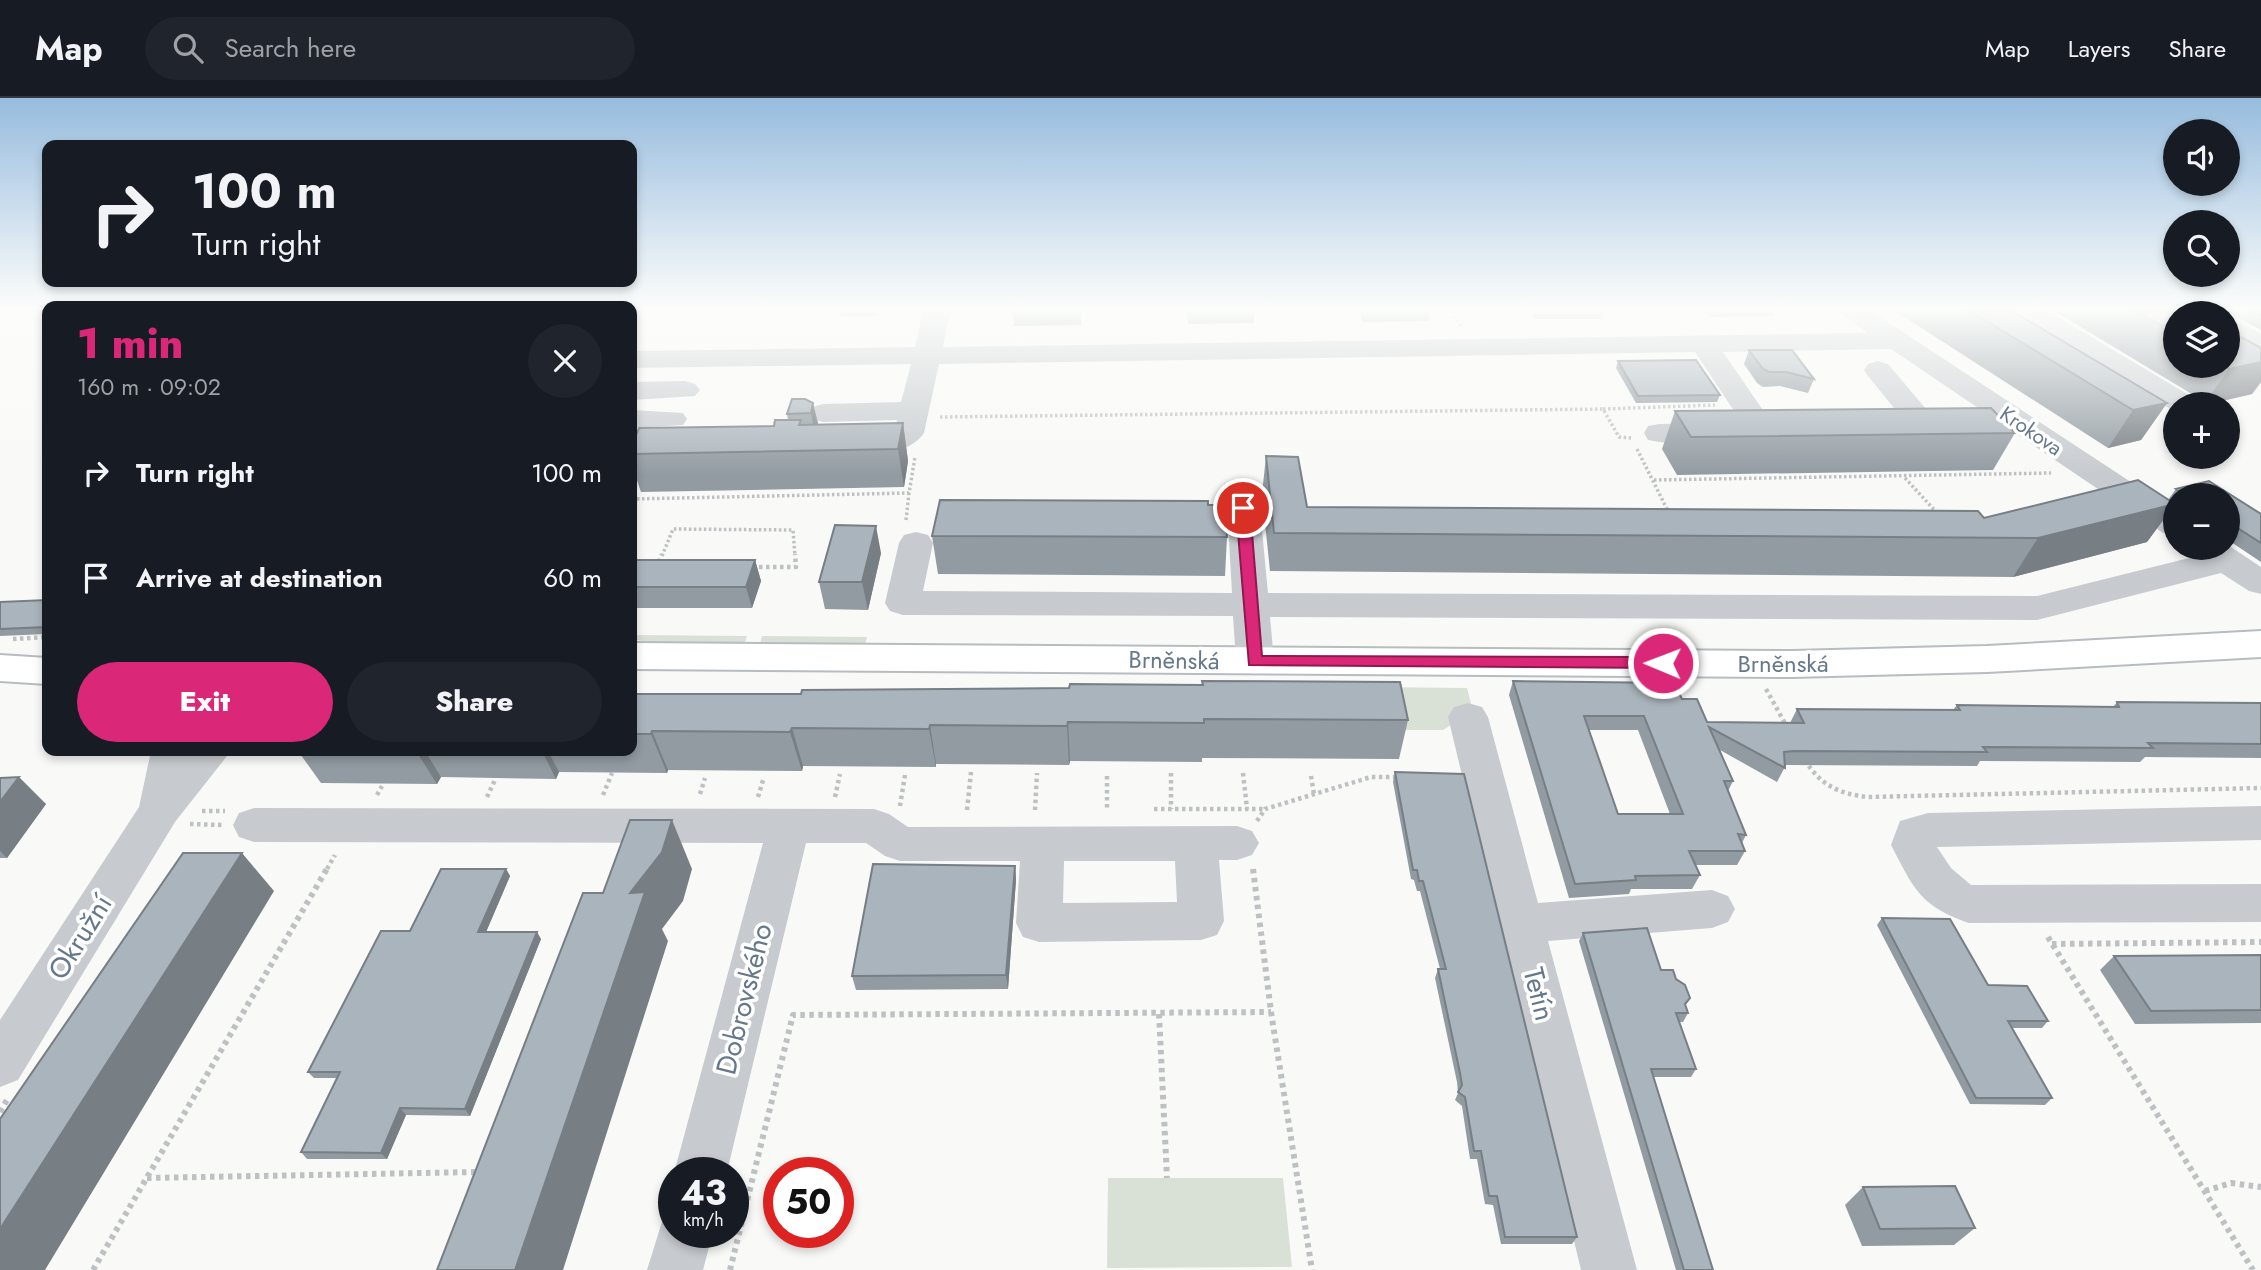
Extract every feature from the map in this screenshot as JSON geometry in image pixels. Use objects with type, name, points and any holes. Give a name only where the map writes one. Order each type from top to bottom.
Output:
[{"type":"main road","name":"Brněnská","points":[[637,656],[1792,664],[1987,659],[2261,643]]},
{"type":"main road","points":[[0,668],[42,671]]},
{"type":"street","points":[[822,445],[888,444],[914,425],[925,366]]},
{"type":"street","points":[[1659,433],[1776,431],[1721,366]]},
{"type":"street","name":"Krokova","points":[[1934,366],[2163,518]]},
{"type":"street","points":[[2119,366],[2163,392]]},
{"type":"street","points":[[1878,370],[1951,429]]},
{"type":"street","points":[[637,391],[685,390]]},
{"type":"street","points":[[823,413],[914,425]]},
{"type":"street","points":[[637,419],[672,419]]},
{"type":"street","points":[[1886,430],[2025,427]]},
{"type":"street","points":[[1242,488],[1255,661]]},
{"type":"street","points":[[916,544],[903,603],[2037,608],[2197,560]]},
{"type":"street","points":[[2226,560],[2261,583]]},
{"type":"street","name":"Tetín","points":[[1468,717],[1609,1270]]},
{"type":"street","name":"Okružní","points":[[170,817],[172,756]]},
{"type":"street","name":"Okružní","points":[[0,1064],[170,817],[208,756]]},
{"type":"street","points":[[2261,823],[1980,828],[1915,833],[1913,845],[1941,891],[1955,900],[1969,904],[2261,903]]},
{"type":"street","points":[[254,825],[874,826],[900,844],[1039,827],[1226,832],[1201,921],[1039,923],[1039,827]]},
{"type":"street","name":"Dobrovského","points":[[704,1157],[789,826]]},
{"type":"street","points":[[1521,924],[1713,909]]},
{"type":"street","points":[[676,1270],[681,1248]]},
{"type":"path","points":[[637,499],[909,493],[916,450],[914,425],[1603,409],[1619,437],[1630,436],[1674,523]]},
{"type":"path","points":[[1654,481],[2093,472]]},
{"type":"path","points":[[671,566],[657,566],[673,529],[793,530],[796,567],[740,566]]},
{"type":"path","points":[[0,640],[42,638]]},
{"type":"path","points":[[1764,685],[1788,729]]},
{"type":"path","points":[[1799,750],[1811,772],[1840,795],[2261,788]]},
{"type":"path","points":[[967,810],[971,772]]},
{"type":"path","points":[[1037,773],[1039,827]]},
{"type":"path","points":[[1171,773],[1226,832],[1271,1012],[1312,1270]]},
{"type":"path","points":[[1226,832],[1243,773]]},
{"type":"path","points":[[900,811],[905,775]]},
{"type":"path","points":[[1107,776],[1107,810]]},
{"type":"path","points":[[1311,776],[1314,794]]},
{"type":"path","points":[[1226,832],[1265,809],[1314,794],[1371,777],[1408,777]]},
{"type":"path","points":[[170,817],[254,825]]},
{"type":"path","points":[[93,1270],[353,825]]},
{"type":"path","points":[[2027,904],[2253,1270]]},
{"type":"path","points":[[2052,944],[2261,942]]},
{"type":"path","points":[[730,1270],[793,1015],[1271,1012]]},
{"type":"path","points":[[1159,1014],[1167,1178]]},
{"type":"path","points":[[146,1178],[484,1172]]},
{"type":"path","points":[[2204,1191],[2231,1183],[2261,1186]]},
{"type":"shaded area","points":[[637,635],[747,636],[744,645],[653,643],[637,640]]},
{"type":"shaded area","points":[[762,636],[867,637],[865,645],[760,644]]},
{"type":"shaded area","points":[[1369,687],[1467,688],[1473,711],[1443,730],[1394,730]]},
{"type":"shaded area","points":[[1108,1178],[1283,1178],[1292,1267],[1107,1268]]},
{"type":"building","points":[[1621,366],[1700,366],[1720,395],[1638,396]]},
{"type":"building","points":[[1761,366],[1804,366],[1814,379],[1786,372],[1769,372]]},
{"type":"building","points":[[2060,366],[2104,366],[2163,401],[2163,404],[2133,410]]},
{"type":"building","points":[[792,399],[805,399],[813,403],[811,413],[787,414]]},
{"type":"building","points":[[1991,408],[2015,433],[1691,437],[1675,411]]},
{"type":"building","points":[[775,420],[801,420],[799,425],[903,423],[898,449],[637,454],[639,428],[774,426]]},
{"type":"building","points":[[1266,456],[1298,457],[1307,507],[1978,511],[1984,518],[2138,480],[2163,496],[2163,507],[2038,538],[1274,533]]},
{"type":"building","points":[[940,500],[1208,501],[1208,505],[1224,505],[1227,537],[932,536]]},
{"type":"building","points":[[2240,501],[2261,514],[2261,543],[2240,530]]},
{"type":"building","points":[[835,525],[876,526],[862,582],[819,582]]},
{"type":"building","points":[[637,560],[755,560],[746,587],[637,587]]},
{"type":"building","points":[[42,600],[42,627],[0,629],[0,602]]},
{"type":"building","points":[[1202,681],[1400,682],[1408,720],[1204,719],[1204,723],[1068,722],[1067,726],[930,725],[929,729],[792,728],[790,732],[652,731],[651,734],[637,734],[637,694],[801,694],[802,690],[1069,688],[1070,684],[1203,685]]},
{"type":"building","points":[[1513,681],[1674,683],[1682,699],[1697,699],[1707,722],[1804,723],[1797,709],[1960,710],[1957,705],[2119,707],[2117,702],[2261,703],[2261,744],[2148,743],[2153,748],[1983,747],[1987,752],[1794,751],[1784,752],[1785,768],[1709,727],[1733,781],[1724,781],[1746,835],[1738,834],[1745,851],[1689,851],[1700,875],[1635,876],[1636,880],[1575,884]],"holes":[[[1584,716],[1644,716],[1683,814],[1618,814]]]},
{"type":"building","points":[[1395,772],[1464,774],[1577,1237],[1505,1237],[1497,1196],[1489,1196],[1481,1151],[1474,1151],[1465,1097],[1458,1092],[1462,1085],[1438,969],[1446,969],[1423,881],[1419,881],[1417,870],[1413,870]]},
{"type":"building","points":[[19,777],[0,802],[0,778]]},
{"type":"building","points":[[630,820],[672,820],[662,852],[630,893],[645,892],[515,1270],[437,1270],[583,893],[603,893]]},
{"type":"building","points":[[183,853],[242,853],[0,1229],[0,1119]]},
{"type":"building","points":[[873,864],[1015,866],[1006,975],[852,976]]},
{"type":"building","points":[[441,869],[506,869],[478,932],[537,932],[465,1109],[400,1108],[381,1153],[301,1152],[340,1072],[308,1072],[381,931],[410,931]]},
{"type":"building","points":[[1882,918],[1950,919],[1988,985],[2027,986],[2048,1021],[2008,1021],[2052,1098],[1976,1098]]},
{"type":"building","points":[[1647,928],[1661,970],[1673,970],[1676,979],[1685,985],[1690,998],[1685,1004],[1688,1013],[1676,1013],[1696,1069],[1651,1069],[1713,1270],[1684,1270],[1583,933]]},
{"type":"building","points":[[2261,955],[2261,1010],[2151,1011],[2114,956]]},
{"type":"building","points":[[1955,1186],[1975,1228],[1880,1229],[1863,1187]]},
{"type":"route","points":[[1243,508],[1255,661],[1663,663]]}]
